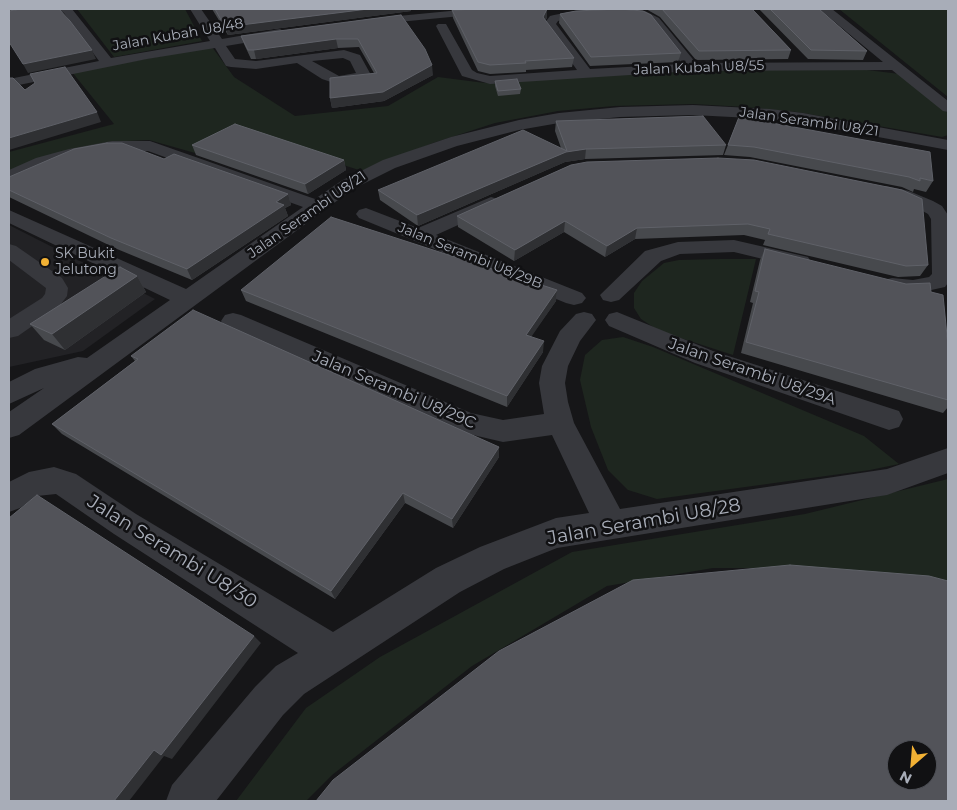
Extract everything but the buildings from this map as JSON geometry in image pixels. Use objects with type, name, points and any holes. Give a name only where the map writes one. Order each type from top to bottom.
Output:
[{"type":"street","points":[[63,9],[68,11],[107,62]]},
{"type":"street","points":[[196,9],[228,60],[237,65],[256,65],[299,59]]},
{"type":"street","points":[[354,24],[415,12],[503,9]]},
{"type":"street","points":[[825,9],[948,108]]},
{"type":"street","points":[[586,73],[550,24],[554,18],[574,14],[618,12],[645,14],[655,20],[692,68]]},
{"type":"street","name":"Jalan Kubah U8/55","points":[[442,26],[467,73],[480,78],[501,79],[692,68],[803,65],[898,66]]},
{"type":"street","name":"Jalan Kubah U8/48","points":[[9,83],[107,62],[218,42],[296,31]]},
{"type":"street","points":[[791,52],[803,65]]},
{"type":"street","points":[[9,97],[38,90],[55,83],[59,76],[56,73]]},
{"type":"street","name":"Jalan Serambi U8/21","points":[[9,427],[317,206],[366,174],[417,153],[519,124],[589,114],[693,110],[770,114],[838,124],[948,145]]},
{"type":"street","points":[[9,176],[42,162],[69,154],[112,146],[142,145],[163,150],[317,206]]},
{"type":"street","points":[[868,188],[908,197],[935,210],[941,219],[944,268],[943,276],[937,282],[926,285],[898,286],[869,280]]},
{"type":"street","points":[[419,235],[509,194]]},
{"type":"street","name":"Jalan Serambi U8/29B","points":[[366,214],[419,235],[579,309],[598,324],[612,322],[614,308]]},
{"type":"street","points":[[9,216],[188,299]]},
{"type":"street","points":[[611,524],[560,423],[554,402],[552,383],[555,366],[569,337],[579,309],[578,295],[591,291],[614,308],[653,256],[678,248],[734,246],[821,267]]},
{"type":"street","points":[[9,250],[54,283],[57,288],[56,296],[50,303],[9,330]]},
{"type":"street","name":"Jalan Serambi U8/29A","points":[[614,308],[704,357],[889,419]]},
{"type":"street","name":"Jalan Serambi U8/29C","points":[[234,321],[466,423],[503,431],[560,423]]},
{"type":"street","points":[[9,394],[44,376],[78,366],[93,368]]},
{"type":"street","name":"Jalan Serambi U8/28","points":[[188,801],[269,701],[290,680],[448,580],[492,558],[556,533],[887,482],[948,460]]},
{"type":"street","name":"Jalan Serambi U8/30","points":[[9,498],[35,483],[54,480],[65,484],[125,524],[332,652]]},
{"type":"shaded area","points":[[77,9],[185,9],[202,41],[114,57]]},
{"type":"shaded area","points":[[839,9],[948,9],[948,97]]},
{"type":"shaded area","points":[[212,47],[234,77],[295,116],[388,106],[438,77],[485,83],[583,75],[714,70],[867,70],[900,74],[948,113],[948,135],[942,137],[797,112],[745,107],[693,104],[614,106],[558,111],[495,123],[433,143],[362,171],[237,131],[195,153],[149,140],[127,141],[83,148],[40,159],[9,171],[9,152],[114,124],[72,72]]},
{"type":"shaded area","name":"SK Bukit Jelutong","points":[[9,225],[155,299],[83,351],[9,367]]},
{"type":"shaded area","points":[[756,259],[733,355],[659,331],[641,319],[634,308],[634,293],[642,281],[664,263],[679,260]]},
{"type":"shaded area","points":[[623,337],[653,347],[864,436],[899,464],[870,470],[657,499],[628,490],[608,470],[591,427],[580,380],[585,355],[602,340]]},
{"type":"shaded area","points":[[948,479],[948,585],[827,568],[713,568],[607,586],[472,666],[332,775],[306,801],[236,801],[306,708],[380,657],[572,552],[805,514]]},
{"type":"place","name":"SK Bukit Jelutong","points":[[45,262]]}]
